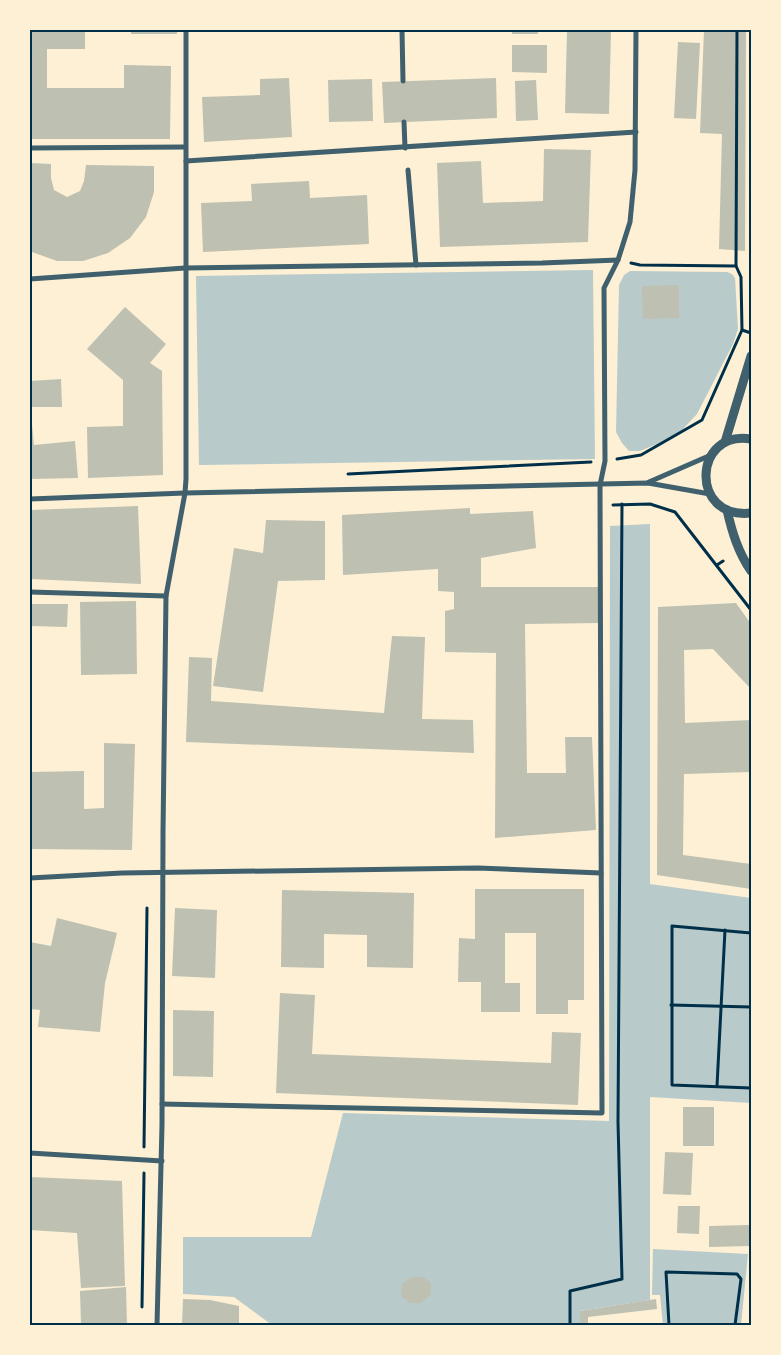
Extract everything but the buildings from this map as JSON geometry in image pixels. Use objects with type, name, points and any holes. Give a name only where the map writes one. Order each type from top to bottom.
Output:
[{"type":"street","points":[[157,1325],[162,1161],[166,596],[185,493],[186,30]]},
{"type":"street","points":[[402,30],[402,81]]},
{"type":"street","points":[[162,1104],[602,1114],[600,484],[605,461],[604,288],[618,260],[630,222],[635,170],[636,30]]},
{"type":"street","points":[[404,122],[405,148]]},
{"type":"street","points":[[186,162],[636,132]]},
{"type":"street","points":[[30,148],[185,147]]},
{"type":"street","points":[[408,170],[416,265]]},
{"type":"street","points":[[30,279],[186,268],[618,260]]},
{"type":"street","points":[[725,442],[751,356]]},
{"type":"street","points":[[648,483],[711,455],[725,442],[738,438],[751,439]]},
{"type":"street","points":[[711,455],[705,474],[710,494],[720,506],[727,510],[742,514],[751,513]]},
{"type":"street","points":[[30,499],[185,493],[648,483],[710,494]]},
{"type":"street","points":[[727,510],[732,534],[743,559],[751,571]]},
{"type":"street","points":[[30,592],[166,596]]},
{"type":"street","points":[[30,878],[122,874],[478,868],[601,873]]},
{"type":"street","points":[[30,1153],[162,1161]]},
{"type":"path","points":[[347,474],[605,461],[641,455],[703,421],[742,330],[741,277],[736,266],[737,30]]},
{"type":"path","points":[[618,260],[640,265],[736,266]]},
{"type":"path","points":[[742,330],[751,333]]},
{"type":"path","points":[[570,1325],[570,1291],[622,1280],[618,1122],[622,504]]},
{"type":"path","points":[[600,505],[650,504],[675,512],[751,610]]},
{"type":"path","points":[[717,565],[723,561]]},
{"type":"path","points":[[142,1315],[147,903]]},
{"type":"path","points":[[751,933],[672,926],[671,1005],[672,1085],[751,1088]]},
{"type":"path","points":[[717,1086],[725,930]]},
{"type":"path","points":[[671,1005],[751,1007]]},
{"type":"path","points":[[669,1325],[666,1272],[737,1274],[741,1279],[735,1325]]},
{"type":"shaded area","points":[[593,270],[595,459],[199,465],[196,276]]},
{"type":"shaded area","points":[[630,271],[727,272],[732,274],[735,278],[738,329],[733,344],[697,414],[682,430],[640,451],[629,451],[616,432],[619,285],[624,275]]},
{"type":"shaded area","points":[[650,524],[650,884],[751,898],[751,1103],[650,1097],[650,1300],[580,1311],[580,1325],[272,1325],[234,1297],[183,1294],[183,1237],[311,1237],[343,1113],[609,1121],[610,526]]},
{"type":"shaded area","points":[[653,1249],[748,1254],[741,1325],[663,1325],[660,1295],[652,1295]]}]
